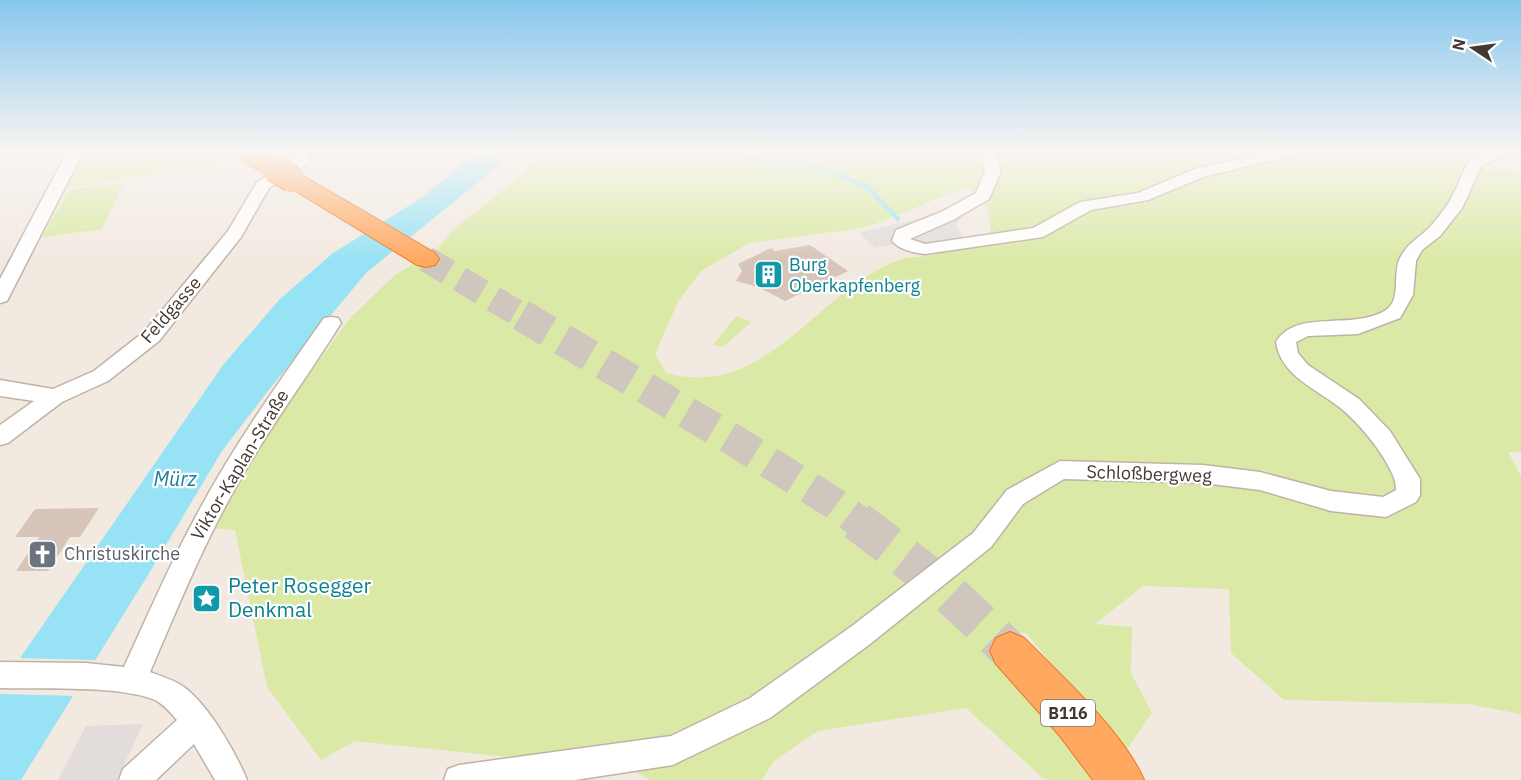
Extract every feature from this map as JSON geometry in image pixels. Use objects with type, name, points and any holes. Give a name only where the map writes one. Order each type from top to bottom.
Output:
[{"type":"highway","points":[[309,188],[426,259]]},
{"type":"highway","name":"B116","points":[[1010,651],[1074,720],[1121,780]]},
{"type":"street","points":[[0,297],[56,188]]},
{"type":"street","name":"Feldgasse","points":[[0,437],[55,397],[101,376],[152,336],[236,232],[261,188]]},
{"type":"street","points":[[986,188],[983,196],[947,216],[902,234],[902,242],[925,249],[1037,233],[1086,207],[1142,197],[1162,188]]},
{"type":"street","name":"Schloßbergweg","points":[[459,780],[674,750],[760,708],[861,635],[982,540],[1015,497],[1060,470],[1203,474],[1260,482],[1331,501],[1386,507],[1408,495],[1408,479],[1382,436],[1351,405],[1301,370],[1288,355],[1286,342],[1290,336],[1306,330],[1358,327],[1392,314],[1400,305],[1404,295],[1407,261],[1415,247],[1434,232],[1456,204],[1463,188]]},
{"type":"street","name":"Viktor-Kaplan-Straße","points":[[132,680],[215,502],[282,393],[331,323]]},
{"type":"street","points":[[0,388],[55,397]]},
{"type":"street","points":[[0,675],[132,680],[168,692],[197,723],[232,780]]},
{"type":"street","points":[[134,780],[176,739],[197,723]]},
{"type":"green space","points":[[121,188],[102,229],[42,237],[69,190]]},
{"type":"green space","points":[[505,188],[961,188],[862,228],[749,243],[701,271],[678,302],[655,354],[666,373],[702,377],[733,371],[762,357],[790,338],[842,294],[870,275],[899,260],[989,245],[990,218],[986,205],[970,188],[1521,188],[1521,452],[1508,452],[1521,476],[1521,714],[1467,704],[1284,700],[1231,653],[1229,589],[1143,586],[1095,624],[1132,627],[1131,673],[1152,713],[1125,752],[1026,633],[1017,632],[1025,640],[1056,728],[1095,780],[1043,778],[966,708],[818,731],[774,761],[762,780],[651,780],[632,770],[355,741],[321,760],[267,687],[235,530],[211,528],[264,436],[351,317],[394,276],[437,249],[453,230]]},
{"type":"green space","points":[[736,316],[751,322],[723,347],[713,345]]},
{"type":"shaded area","points":[[948,211],[962,218],[956,224],[967,245],[899,243],[875,248],[859,233]]},
{"type":"shaded area","points":[[143,724],[117,780],[58,780],[86,726]]},
{"type":"water","name":"Mürz","points":[[433,188],[470,188],[366,273],[271,387],[222,451],[21,780],[0,780],[0,687],[223,365],[279,300],[333,253]]},
{"type":"pier","points":[[16,658],[98,660],[76,696],[0,694],[0,682]]},
{"type":"building","name":"Burg Oberkapfenberg","points":[[810,245],[848,271],[785,301],[758,287],[736,281],[742,271],[738,264],[771,248],[775,251]]},
{"type":"building","name":"Christuskirche","points":[[99,508],[80,537],[70,537],[48,571],[16,571],[39,537],[15,537],[35,509]]},
{"type":"waterway","points":[[868,188],[898,219]]},
{"type":"tunnel","points":[[426,259],[524,317]]},
{"type":"tunnel","points":[[521,315],[735,441],[835,504],[859,522]]},
{"type":"tunnel","points":[[857,521],[939,584],[1010,651]]},
{"type":"place","name":"Burg Oberkapfenberg","points":[[768,275]]},
{"type":"place","name":"Christuskirche","points":[[43,554]]},
{"type":"place","name":"Peter Rosegger Denkmal","points":[[207,598]]}]
